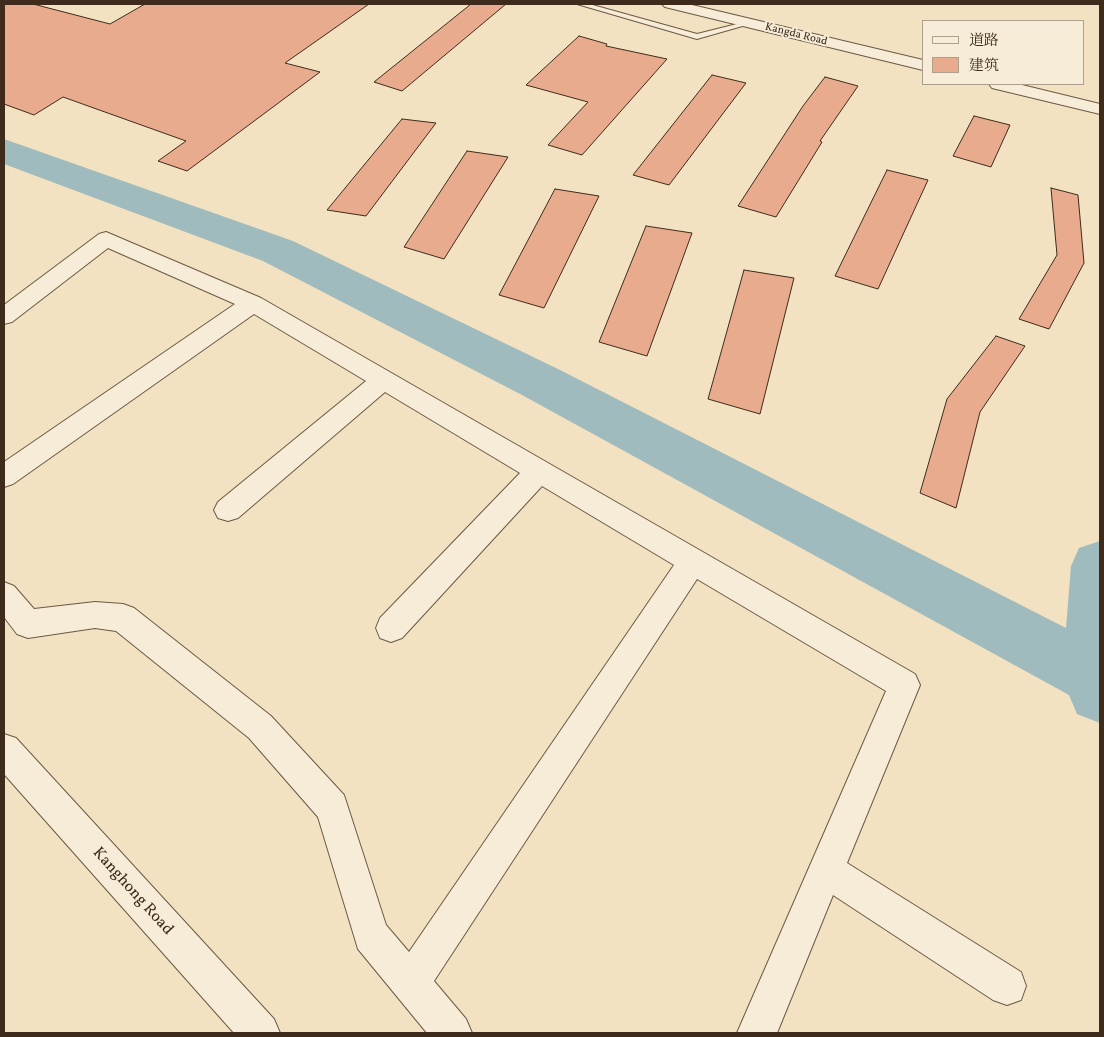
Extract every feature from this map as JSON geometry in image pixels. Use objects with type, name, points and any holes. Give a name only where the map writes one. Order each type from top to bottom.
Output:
[{"type":"street","name":"Kangda Road","points":[[671,4],[922,65]]},
{"type":"street","points":[[1002,85],[1100,109]]},
{"type":"street","points":[[4,316],[106,239],[253,303],[904,686],[756,1033]]},
{"type":"street","points":[[4,476],[253,303]]},
{"type":"street","points":[[228,510],[384,380]]},
{"type":"street","points":[[391,628],[539,471]]},
{"type":"street","points":[[410,983],[693,561]]},
{"type":"street","points":[[4,595],[28,624],[95,615],[123,618],[260,726],[332,807],[371,936],[452,1033]]},
{"type":"street","name":"Kanghong Road","points":[[4,750],[260,1033]]},
{"type":"street","points":[[826,870],[1007,986]]},
{"type":"lane","points":[[581,4],[697,37],[749,23]]},
{"type":"building","points":[[4,4],[33,4],[110,24],[145,4],[369,4],[285,63],[320,72],[187,171],[158,161],[186,141],[63,97],[34,115],[4,104]]},
{"type":"building","points":[[471,4],[506,4],[402,91],[374,82]]},
{"type":"building","points":[[579,36],[607,44],[606,46],[667,59],[582,155],[548,145],[588,102],[526,85]]},
{"type":"building","points":[[712,75],[746,83],[669,185],[633,175]]},
{"type":"building","points":[[825,77],[858,86],[820,141],[822,142],[776,217],[738,206],[803,106]]},
{"type":"building","points":[[974,116],[1010,125],[991,167],[953,156]]},
{"type":"building","points":[[402,119],[436,123],[366,216],[327,210]]},
{"type":"building","points":[[467,151],[508,157],[444,259],[404,247]]},
{"type":"building","points":[[887,170],[928,180],[878,289],[835,276]]},
{"type":"building","points":[[1051,188],[1078,195],[1084,263],[1049,329],[1019,319],[1057,255]]},
{"type":"building","points":[[555,189],[599,196],[544,308],[499,295]]},
{"type":"building","points":[[646,226],[692,233],[647,356],[599,342]]},
{"type":"building","points":[[744,270],[794,278],[760,414],[708,399]]},
{"type":"building","points":[[996,336],[1025,346],[980,412],[956,508],[920,493],[947,399]]},
{"type":"waterway","points":[[4,151],[278,251],[540,382],[1094,675]]},
{"type":"waterway","points":[[1094,675],[1100,566]]},
{"type":"waterway","points":[[1094,675],[1100,678]]},
{"type":"waterway","points":[[1094,675],[1100,692]]}]
